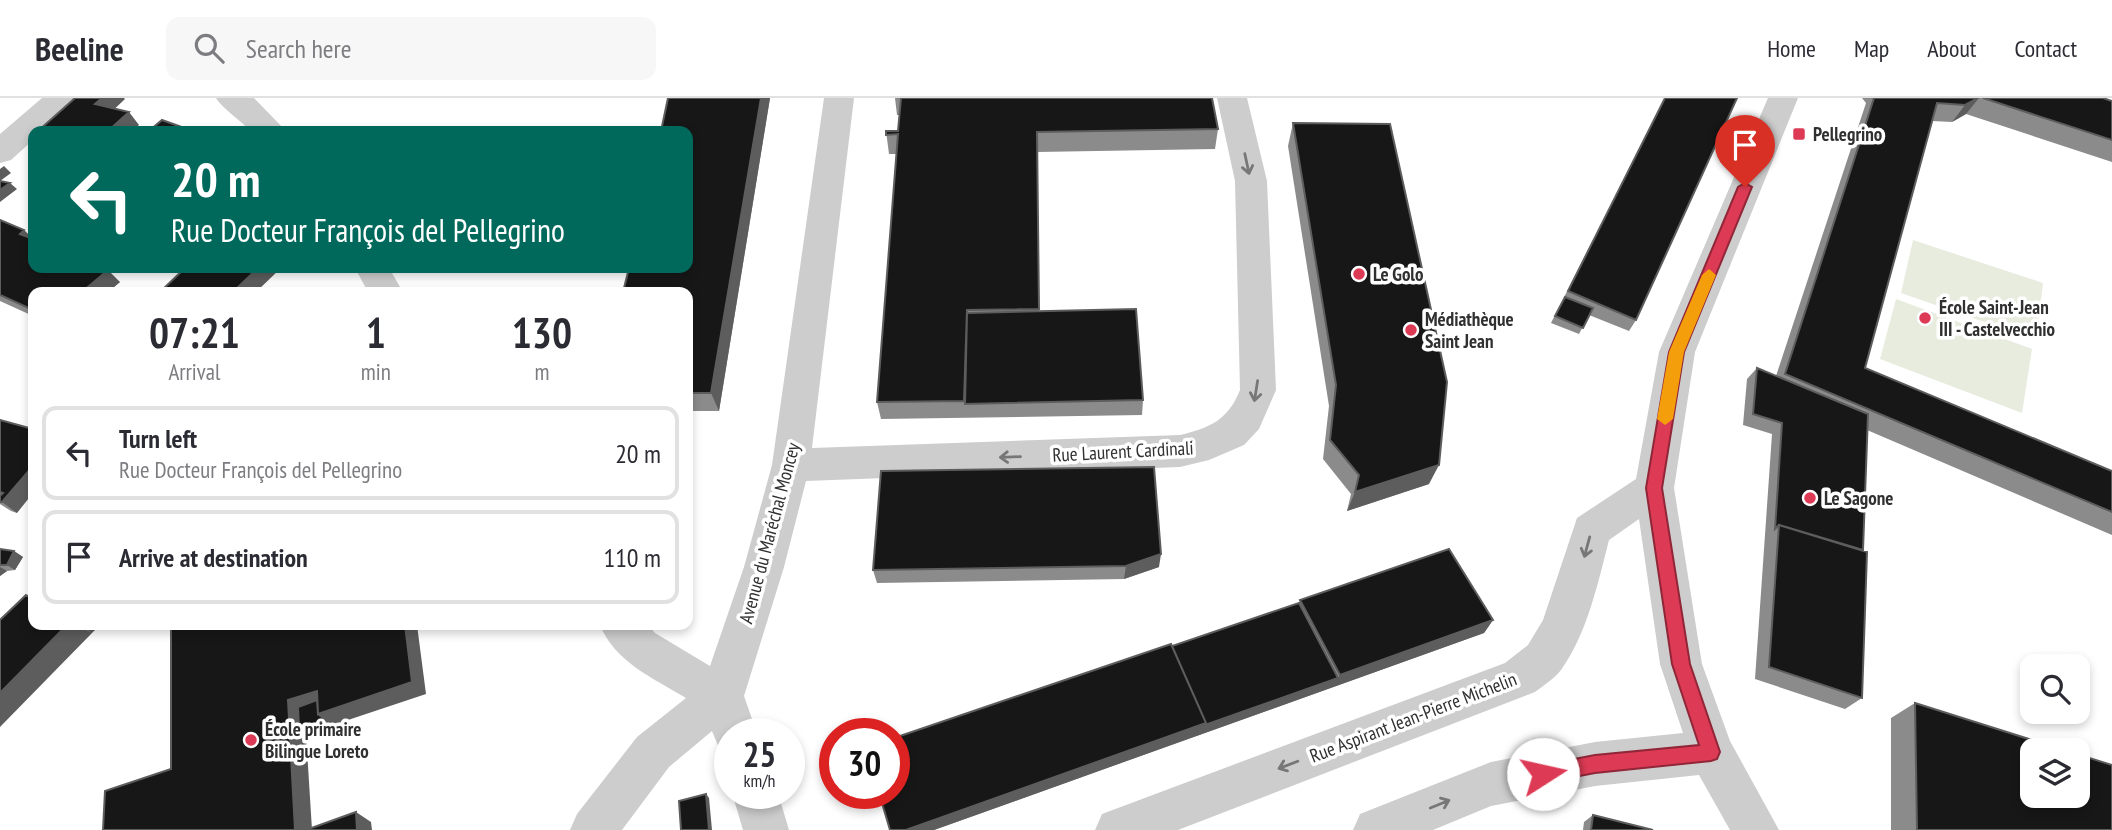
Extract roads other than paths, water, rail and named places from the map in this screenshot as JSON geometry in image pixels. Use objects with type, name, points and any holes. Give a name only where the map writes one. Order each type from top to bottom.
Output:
[{"type":"street","points":[[29,126],[61,98]]},
{"type":"street","name":"Avenue du Maréchal Moncey","points":[[729,715],[791,465],[839,98]]},
{"type":"street","name":"Rue Laurent Cardinali","points":[[791,465],[1180,451],[1213,444],[1235,433],[1249,416],[1258,390],[1251,181],[1232,98]]},
{"type":"street","points":[[1756,830],[1711,752],[1681,664],[1654,488],[1676,352],[1783,98]]},
{"type":"street","points":[[239,99],[265,126]]},
{"type":"street","points":[[0,152],[28,127]]},
{"type":"street","name":"Rue Aspirant Jean-Pierre Michelin","points":[[1118,830],[1520,678],[1545,658],[1573,600],[1591,530],[1654,488]]},
{"type":"street","points":[[593,830],[653,752],[729,715],[640,646],[626,630]]},
{"type":"street","points":[[1376,830],[1490,784],[1595,764],[1711,752]]},
{"type":"street","points":[[760,809],[766,830]]},
{"type":"place","name":"Pellegrino","points":[[1799,134]]},
{"type":"place","name":"Le Golo","points":[[1359,274]]},
{"type":"place","name":"École Saint-Jean III - Castelvecchio","points":[[1925,318]]},
{"type":"place","name":"Médiathèque Saint Jean","points":[[1411,330]]},
{"type":"place","name":"Le Sagone","points":[[1810,498]]},
{"type":"place","name":"École primaire Bilingue Loreto","points":[[251,740]]}]
